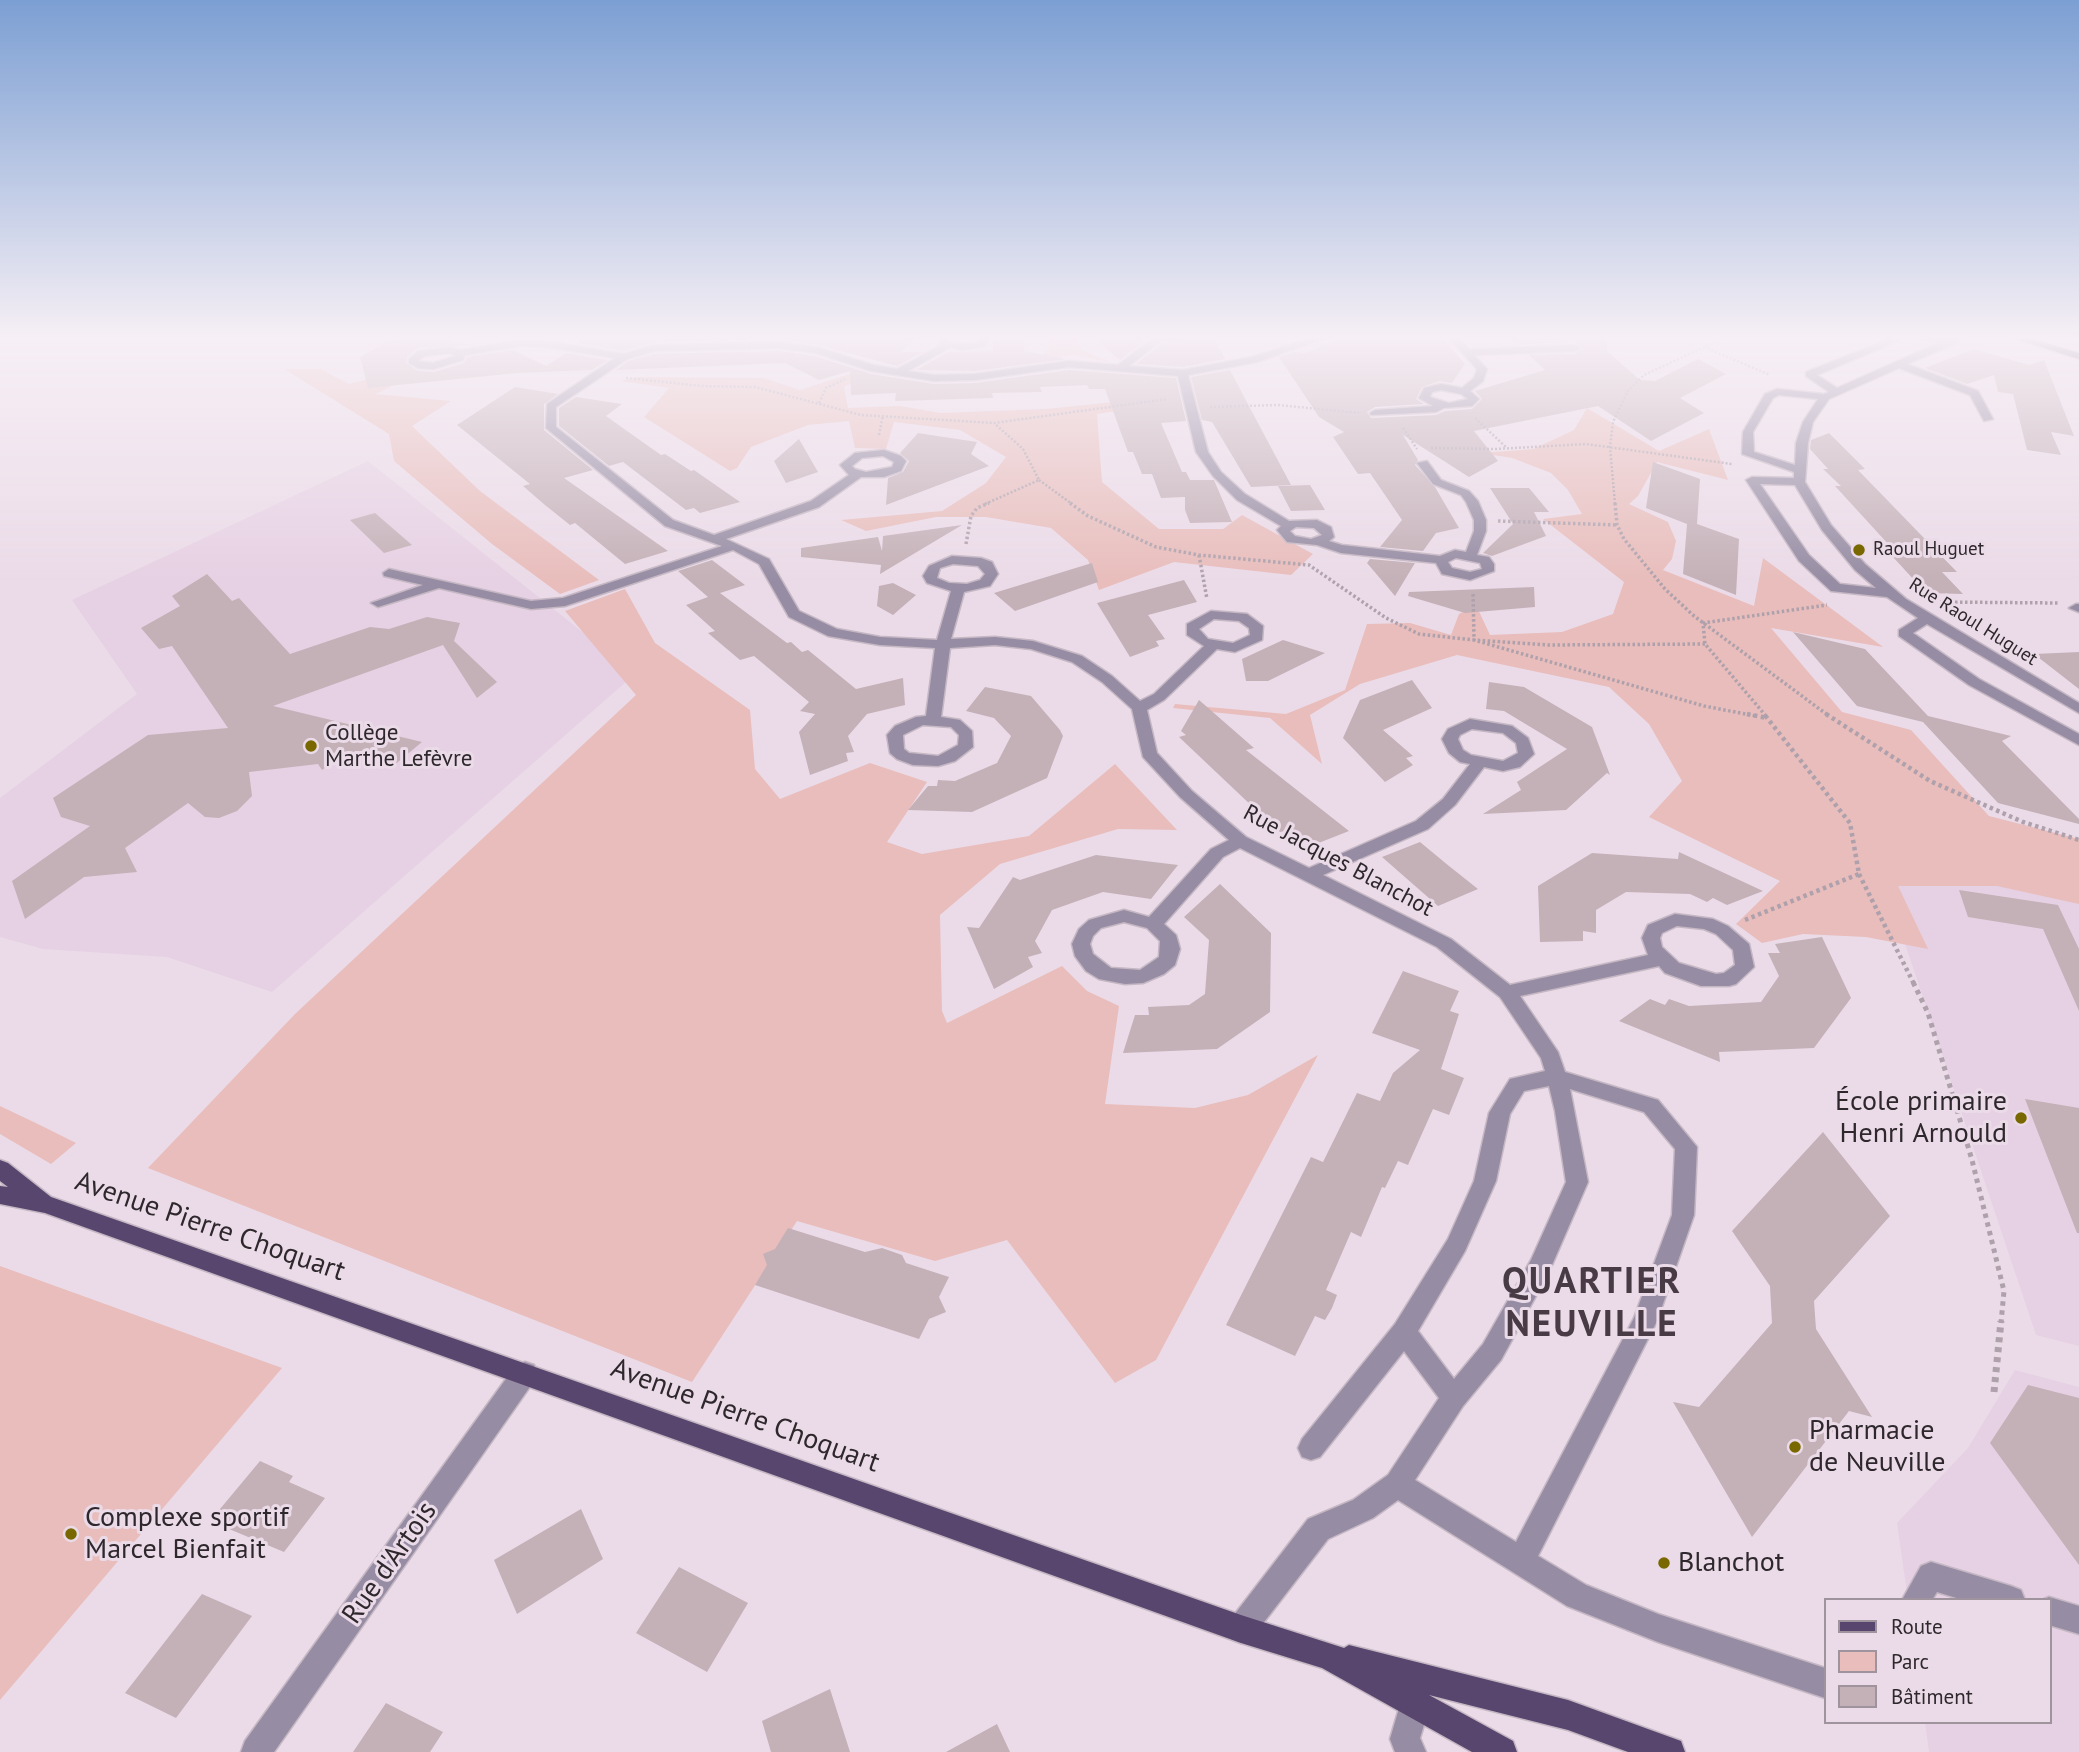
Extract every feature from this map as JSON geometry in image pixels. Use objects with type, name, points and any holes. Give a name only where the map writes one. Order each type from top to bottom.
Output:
[{"type":"main road","name":"Avenue Pierre Choquart","points":[[0,1169],[46,1204]]},
{"type":"main road","name":"Avenue Pierre Choquart","points":[[0,1195],[46,1204],[1241,1629],[1328,1655],[1502,1752]]},
{"type":"main road","points":[[1328,1655],[1567,1715],[1670,1752]]},
{"type":"street","points":[[551,418],[551,428],[669,523],[734,546],[764,562],[794,614],[833,633],[880,641],[943,644],[1007,642],[1033,645],[1077,659],[1107,679],[1139,708],[1159,697],[1212,646]]},
{"type":"street","points":[[1192,418],[1202,452],[1217,474],[1241,497],[1288,525],[1302,522],[1323,527],[1327,530],[1328,537],[1319,542]]},
{"type":"street","points":[[1756,418],[1748,432],[1748,454],[1799,476]]},
{"type":"street","points":[[1799,476],[1802,443],[1811,418]]},
{"type":"street","points":[[1423,463],[1437,482],[1465,494],[1480,520],[1480,531],[1471,555]]},
{"type":"street","points":[[714,539],[815,504],[858,474]]},
{"type":"street","points":[[1799,476],[1752,480],[1804,558],[1836,588],[1890,593]]},
{"type":"street","name":"Rue Raoul Huguet","points":[[1799,476],[1826,527],[1860,567],[1890,593],[2079,709]]},
{"type":"street","points":[[1288,525],[1284,534],[1291,539],[1319,542],[1341,550],[1441,561],[1455,554],[1471,555],[1484,560],[1490,568],[1484,574],[1470,576],[1447,571],[1441,561]]},
{"type":"street","points":[[389,573],[531,605],[565,602],[734,546]]},
{"type":"street","points":[[963,559],[987,565],[992,574],[977,586],[958,589],[938,584],[930,576],[935,566],[963,559]]},
{"type":"street","points":[[378,603],[435,585]]},
{"type":"street","points":[[933,719],[943,644],[958,589]]},
{"type":"street","points":[[1211,615],[1242,617],[1256,626],[1259,632],[1253,642],[1244,646],[1212,646],[1192,632],[1196,622],[1211,615]]},
{"type":"street","points":[[1927,618],[1904,632],[1974,682],[2079,740]]},
{"type":"street","name":"Rue Jacques Blanchot","points":[[1139,708],[1149,754],[1186,794],[1240,841],[1311,874],[1444,943],[1507,992],[1551,1057],[1566,1111],[1577,1182],[1541,1265],[1492,1352],[1454,1398],[1397,1484]]},
{"type":"street","points":[[1311,874],[1422,825],[1449,802],[1478,764]]},
{"type":"street","points":[[1153,924],[1217,853],[1240,841]]},
{"type":"street","points":[[1124,916],[1153,924],[1168,939],[1171,949],[1168,960],[1143,976],[1106,974],[1084,956],[1081,944],[1085,933],[1095,924],[1124,916]]},
{"type":"street","points":[[1690,920],[1722,930],[1734,938],[1746,957],[1745,967],[1729,979],[1716,981],[1693,977],[1672,968],[1653,949],[1651,938],[1654,929],[1663,923],[1690,920]]},
{"type":"street","points":[[1507,992],[1661,959]]},
{"type":"street","points":[[1311,1448],[1404,1332],[1457,1244],[1485,1181],[1500,1112],[1517,1084],[1555,1077],[1604,1088],[1651,1106],[1686,1147],[1683,1215],[1645,1321],[1520,1562]]},
{"type":"street","points":[[1404,1332],[1454,1398]]},
{"type":"street","name":"Rue d'Artois","points":[[256,1752],[525,1373]]},
{"type":"street","points":[[1241,1629],[1318,1528],[1363,1509],[1397,1484],[1577,1596],[1658,1628],[1824,1683]]},
{"type":"street","points":[[1917,1598],[1931,1576],[2004,1598]]},
{"type":"street","points":[[2051,1612],[2079,1620]]},
{"type":"street","points":[[1411,1752],[1405,1740],[1415,1705]]},
{"type":"path","points":[[906,418],[994,423],[1029,418]]},
{"type":"path","points":[[1395,418],[1416,447],[1423,463]]},
{"type":"path","points":[[1475,418],[1507,447]]},
{"type":"path","points":[[1615,418],[1610,447],[1617,525],[1665,589],[1703,623],[1809,703],[1930,781],[2023,822],[2079,839]]},
{"type":"path","points":[[994,423],[1023,449],[1039,480],[1088,516],[1124,534],[1156,547],[1199,555],[1309,565],[1362,603],[1419,634],[1549,645],[1705,644]]},
{"type":"path","points":[[1416,447],[1586,444],[1732,464]]},
{"type":"path","points":[[963,559],[971,516],[977,508],[1039,480]]},
{"type":"path","points":[[1480,520],[1617,525]]},
{"type":"path","points":[[1199,555],[1211,615]]},
{"type":"path","points":[[1470,576],[1474,640]]},
{"type":"path","points":[[1703,623],[1705,644],[1768,718],[1850,822],[1859,874],[1928,1013],[1972,1160],[2004,1291],[1994,1392]]},
{"type":"path","points":[[1474,640],[1704,706],[1768,718]]},
{"type":"path","points":[[1722,930],[1859,874]]},
{"type":"shaded area","name":"Collège Marthe Lefèvre","points":[[368,461],[635,674],[272,992],[167,957],[43,949],[0,937],[0,798],[137,694],[72,600]]},
{"type":"shaded area","name":"École primaire Henri Arnould","points":[[1875,854],[2079,901],[2079,1346],[2036,1335]]},
{"type":"shaded area","points":[[2015,1370],[2079,1387],[2079,1752],[1929,1752],[1925,1724],[2051,1724],[2051,1598],[1908,1598],[1897,1523],[1968,1448]]},
{"type":"green space","points":[[363,418],[425,418],[412,426],[480,491],[599,580],[560,594],[492,544],[394,461],[389,434]]},
{"type":"green space","points":[[645,418],[1097,418],[1102,482],[1159,529],[1223,529],[1242,515],[1313,554],[1291,575],[1174,562],[1099,590],[1088,560],[1051,528],[986,517],[936,517],[866,531],[841,520],[942,511],[986,483],[1006,457],[960,430],[894,422],[886,449],[855,448],[849,421],[808,425],[751,447],[737,468],[730,471]]},
{"type":"green space","points":[[1581,418],[1603,418],[1659,451],[1709,429],[1728,480],[1657,462],[1638,496],[1629,504],[1668,522],[1676,541],[1672,559],[1663,570],[1754,606],[1763,558],[1883,647],[1771,628],[1842,712],[1911,730],[1989,816],[2079,839],[2079,904],[1997,886],[1898,886],[1928,949],[1866,937],[1803,934],[1762,943],[1736,924],[1780,881],[1649,817],[1682,781],[1649,724],[1609,687],[1457,655],[1360,684],[1310,715],[1322,764],[1270,718],[1173,708],[1175,704],[1286,714],[1345,690],[1367,624],[1410,623],[1451,635],[1459,614],[1476,605],[1490,635],[1562,632],[1613,614],[1624,582],[1543,519],[1582,514],[1568,490],[1551,473],[1512,458],[1480,453],[1533,449],[1574,430]]},
{"type":"green space","points":[[625,589],[655,643],[750,710],[755,769],[780,799],[870,763],[927,782],[887,842],[922,854],[1029,836],[1115,764],[1177,830],[1118,829],[1000,864],[940,915],[942,1011],[947,1023],[1062,966],[1087,991],[1119,1006],[1105,1104],[1195,1108],[1248,1095],[1318,1055],[1156,1360],[1115,1383],[1007,1240],[935,1261],[797,1221],[692,1382],[148,1168],[295,1014],[636,695],[565,611]]},
{"type":"green space","points":[[0,1106],[76,1143],[51,1164],[0,1134]]},
{"type":"green space","name":"Complexe sportif Marcel Bienfait","points":[[0,1266],[282,1368],[0,1700]]},
{"type":"building","points":[[468,418],[544,418],[544,430],[593,470],[564,478],[668,551],[625,564],[575,523],[570,525],[545,505],[523,486],[530,484],[457,425]]},
{"type":"building","points":[[559,418],[608,418],[661,455],[665,454],[691,471],[694,470],[740,502],[700,513],[694,508],[686,510],[623,462],[609,466],[559,426]]},
{"type":"building","points":[[1115,418],[1185,418],[1186,421],[1161,423],[1182,472],[1186,472],[1190,480],[1214,480],[1232,522],[1190,523],[1185,510],[1185,497],[1161,498],[1152,474],[1142,474],[1133,452],[1128,452]]},
{"type":"building","points":[[1201,418],[1255,418],[1291,485],[1251,487],[1212,422]]},
{"type":"building","points":[[1320,418],[1540,418],[1474,431],[1498,461],[1469,477],[1403,435],[1418,460],[1415,465],[1435,487],[1459,528],[1436,533],[1423,551],[1380,547],[1402,520],[1370,473],[1358,474],[1333,437],[1344,432]]},
{"type":"building","points":[[1616,418],[1695,418],[1651,441]]},
{"type":"building","points":[[2019,418],[2067,418],[2074,436],[2051,432],[2061,455],[2027,450]]},
{"type":"building","points":[[918,433],[977,442],[971,454],[989,466],[886,505],[888,478],[903,472],[909,461],[900,453]]},
{"type":"building","points":[[1829,433],[1865,469],[1858,470],[1957,572],[1942,572],[1963,594],[1926,593],[1882,545],[1889,545],[1835,486],[1841,486],[1823,469],[1828,469],[1810,449],[1811,440]]},
{"type":"building","points":[[799,439],[818,472],[786,483],[774,461]]},
{"type":"building","points":[[1653,462],[1700,479],[1697,524],[1739,539],[1736,595],[1683,574],[1687,524],[1646,508]]},
{"type":"building","points":[[1310,485],[1325,510],[1291,511],[1278,486]]},
{"type":"building","points":[[1490,488],[1529,488],[1549,512],[1534,512],[1546,536],[1492,556],[1483,553],[1513,524]]},
{"type":"building","points":[[375,513],[412,545],[384,553],[350,520]]},
{"type":"building","points":[[962,525],[880,574],[881,565],[801,557],[801,548],[878,537],[882,551],[883,536]]},
{"type":"building","points":[[1370,559],[1415,563],[1395,596],[1367,563]]},
{"type":"building","points":[[712,560],[745,585],[720,593],[787,643],[791,642],[802,652],[808,650],[856,689],[903,678],[905,705],[867,714],[848,736],[854,752],[846,753],[848,761],[810,775],[799,732],[815,714],[800,711],[809,702],[754,656],[740,660],[708,633],[715,631],[686,605],[708,597],[678,571]]},
{"type":"building","points":[[1092,563],[1098,582],[1015,611],[994,593]]},
{"type":"building","points":[[207,574],[232,601],[239,598],[290,654],[370,627],[389,629],[427,617],[460,623],[454,641],[497,682],[477,698],[443,645],[273,706],[422,742],[393,766],[344,754],[322,770],[318,764],[249,772],[252,796],[237,811],[219,818],[205,817],[188,803],[125,848],[137,872],[84,877],[25,919],[12,881],[90,826],[61,817],[53,798],[148,735],[228,728],[172,646],[159,649],[141,628],[180,606],[172,596]]},
{"type":"building","points":[[1184,580],[1197,602],[1148,615],[1165,639],[1156,641],[1159,646],[1130,657],[1097,603]]},
{"type":"building","points":[[893,583],[916,595],[893,615],[877,606],[879,586]]},
{"type":"building","points":[[1534,587],[1535,607],[1465,613],[1408,596],[1409,592]]},
{"type":"building","points":[[1793,632],[1865,649],[1928,716],[2011,736],[2002,741],[2079,819],[2079,824],[1998,803],[1923,722],[1857,706]]},
{"type":"building","points":[[1283,640],[1325,653],[1268,681],[1246,681],[1242,659]]},
{"type":"building","points":[[2079,652],[2079,689],[2034,654]]},
{"type":"building","points":[[1412,680],[1432,708],[1383,730],[1413,756],[1406,758],[1413,765],[1385,782],[1343,738],[1360,700]]},
{"type":"building","points":[[1489,682],[1524,687],[1592,727],[1610,775],[1607,773],[1566,810],[1483,814],[1521,790],[1517,782],[1567,749],[1504,711],[1486,709]]},
{"type":"building","points":[[985,687],[1031,696],[1060,730],[1063,736],[1047,778],[972,812],[908,810],[928,786],[937,786],[938,780],[955,781],[997,763],[1011,736],[994,718],[966,711]]},
{"type":"building","points":[[1199,700],[1254,748],[1246,750],[1349,831],[1311,846],[1290,830],[1280,832],[1273,826],[1179,737],[1186,735],[1181,731]]},
{"type":"building","points":[[1420,842],[1478,889],[1438,906],[1382,857]]},
{"type":"building","points":[[1679,852],[1763,891],[1727,905],[1713,898],[1707,902],[1690,894],[1626,892],[1596,910],[1596,933],[1583,931],[1583,941],[1540,942],[1538,886],[1592,853],[1678,859]]},
{"type":"building","points":[[1096,855],[1178,865],[1151,899],[1103,892],[1052,910],[1035,941],[1042,953],[1028,957],[1033,967],[994,989],[967,927],[979,928],[1013,877],[1020,880]]},
{"type":"building","points":[[1220,884],[1271,933],[1270,1012],[1217,1049],[1123,1053],[1135,1015],[1149,1015],[1148,1007],[1189,1005],[1205,994],[1209,940],[1184,917]]},
{"type":"building","points":[[1959,890],[2058,905],[2079,949],[2079,1011],[2043,929],[1968,917]]},
{"type":"building","points":[[1822,937],[1851,998],[1814,1048],[1719,1052],[1720,1062],[1619,1021],[1650,999],[1665,1005],[1669,999],[1689,1006],[1761,1002],[1779,976],[1768,953],[1780,953],[1775,944]]},
{"type":"building","points":[[1403,971],[1459,991],[1450,1011],[1459,1014],[1441,1069],[1464,1078],[1449,1115],[1433,1109],[1408,1165],[1398,1161],[1385,1188],[1382,1187],[1361,1237],[1351,1232],[1326,1290],[1337,1295],[1332,1308],[1325,1320],[1315,1316],[1295,1356],[1226,1325],[1311,1157],[1323,1162],[1357,1093],[1380,1101],[1393,1073],[1420,1050],[1372,1033]]},
{"type":"building","points":[[2025,1099],[2079,1108],[2079,1233],[2077,1233]]},
{"type":"building","points":[[1823,1132],[1890,1216],[1814,1301],[1816,1329],[1872,1417],[1849,1411],[1752,1537],[1673,1402],[1699,1407],[1772,1323],[1770,1286],[1732,1231]]},
{"type":"building","points":[[788,1228],[865,1252],[882,1248],[902,1255],[906,1263],[949,1277],[939,1297],[946,1312],[929,1319],[919,1339],[755,1285],[767,1265],[763,1254],[775,1249]]},
{"type":"building","points":[[2028,1385],[2079,1398],[2079,1565],[1990,1443]]},
{"type":"building","points":[[260,1461],[293,1476],[289,1482],[325,1498],[284,1552],[210,1521]]},
{"type":"building","points":[[581,1509],[603,1559],[517,1614],[494,1560]]},
{"type":"building","points":[[679,1567],[748,1603],[707,1672],[636,1633]]},
{"type":"building","points":[[202,1594],[252,1616],[176,1718],[125,1693]]},
{"type":"building","points":[[830,1689],[850,1752],[771,1752],[762,1721]]},
{"type":"building","points":[[386,1703],[443,1732],[430,1752],[353,1752]]},
{"type":"building","points":[[997,1724],[1010,1752],[946,1752]]},
{"type":"place","name":"Raoul Huguet","points":[[1859,550]]},
{"type":"place","name":"Collège Marthe Lefèvre","points":[[311,746]]},
{"type":"place","name":"École primaire Henri Arnould","points":[[2021,1118]]},
{"type":"place","name":"Pharmacie de Neuville","points":[[1795,1447]]},
{"type":"place","name":"Complexe sportif Marcel Bienfait","points":[[71,1534]]},
{"type":"place","name":"Blanchot","points":[[1664,1563]]},
{"type":"district","name":"QUARTIER NEUVILLE","points":[[1592,1304]]}]
